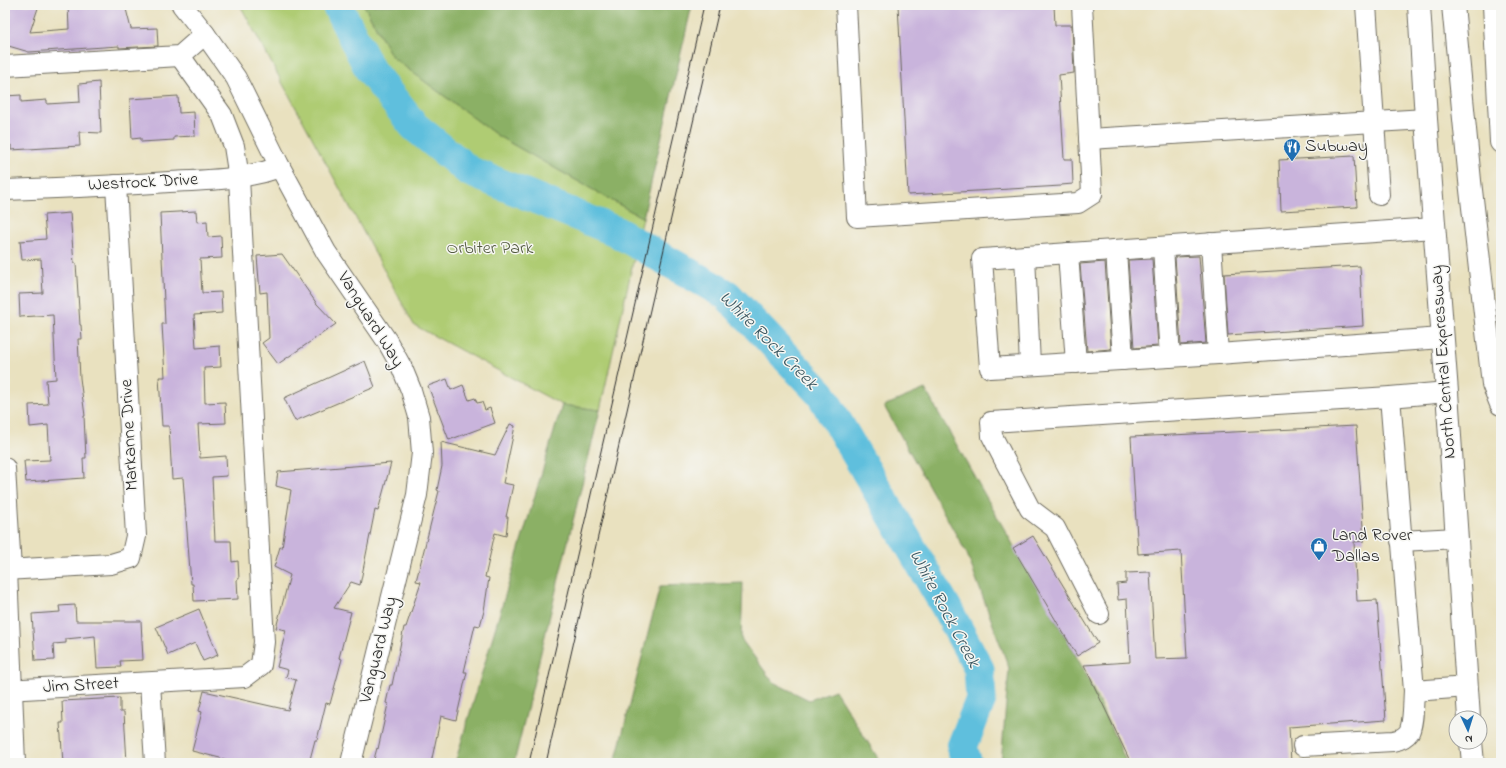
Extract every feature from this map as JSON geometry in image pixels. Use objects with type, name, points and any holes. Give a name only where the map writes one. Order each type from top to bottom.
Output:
[{"type":"main road","name":"North Central Expressway","points":[[1419,5],[1469,710]]},
{"type":"main road","points":[[1453,5],[1470,181],[1493,384],[1501,404]]},
{"type":"main road","points":[[1494,5],[1501,142]]},
{"type":"main road","points":[[1471,750],[1472,763]]},
{"type":"street","name":"Vanguard Way","points":[[182,5],[206,34],[236,78],[280,167],[326,252],[387,341],[402,368],[411,390],[419,417],[422,453],[417,495],[351,763]]},
{"type":"street","points":[[846,5],[857,217],[1078,203],[1092,194],[1082,5]]},
{"type":"street","points":[[1366,5],[1379,195]]},
{"type":"street","points":[[5,66],[180,56],[206,34]]},
{"type":"street","name":"Jim Street","points":[[8,690],[245,677],[262,665],[264,642],[240,178],[234,146],[222,115],[180,56]]},
{"type":"street","points":[[1089,139],[1426,119]]},
{"type":"street","name":"Westrock Drive","points":[[5,190],[240,178],[280,167]]},
{"type":"street","name":"Markanne Drive","points":[[8,570],[111,564],[131,558],[136,536],[116,185]]},
{"type":"street","points":[[1434,228],[982,259],[990,368],[1442,338]]},
{"type":"street","points":[[1211,244],[1218,354]]},
{"type":"street","points":[[1163,247],[1170,357]]},
{"type":"street","points":[[1116,250],[1123,360]]},
{"type":"street","points":[[1068,253],[1076,363]]},
{"type":"street","points":[[1025,256],[1030,366]]},
{"type":"street","points":[[1099,614],[1055,528],[1030,509],[992,436],[990,422],[1390,397],[1447,392]]},
{"type":"street","points":[[1303,746],[1393,741],[1402,739],[1409,732],[1412,718],[1414,691],[1390,397]]},
{"type":"street","points":[[5,468],[8,570],[8,690],[16,763]]},
{"type":"street","points":[[1401,542],[1457,538]]},
{"type":"street","points":[[150,683],[155,763]]},
{"type":"street","points":[[1414,691],[1467,687]]},
{"type":"green space","name":"Orbiter Park","points":[[240,5],[364,5],[392,57],[498,136],[643,218],[600,410],[562,405],[414,325]]},
{"type":"green space","points":[[364,5],[692,5],[643,218],[498,136],[392,57]]},
{"type":"green space","points":[[925,389],[1084,670],[1127,763],[1001,763],[1009,668],[967,554],[884,406]]},
{"type":"green space","points":[[562,405],[600,410],[514,763],[455,763]]},
{"type":"green space","points":[[743,583],[741,639],[773,682],[809,700],[835,690],[881,763],[615,763],[660,586]]},
{"type":"building","points":[[5,5],[39,5],[30,32],[69,29],[68,5],[125,5],[131,29],[157,28],[158,46],[119,48],[119,46],[29,52],[5,45]]},
{"type":"building","points":[[898,5],[1054,5],[1055,25],[1072,25],[1074,73],[1059,75],[1064,159],[1072,159],[1073,184],[908,195]]},
{"type":"building","points":[[99,82],[101,133],[79,132],[80,146],[11,150],[11,145],[5,145],[5,96],[21,95],[21,102],[47,100],[47,104],[80,102],[79,84]]},
{"type":"building","points":[[178,96],[179,113],[194,112],[195,136],[174,137],[174,140],[141,142],[141,138],[132,139],[130,99]]},
{"type":"building","points":[[1354,156],[1357,207],[1281,211],[1279,160]]},
{"type":"building","points":[[196,211],[197,222],[207,221],[208,237],[221,236],[222,258],[200,259],[202,293],[221,292],[222,313],[194,315],[196,348],[220,346],[221,367],[204,368],[205,403],[225,402],[226,423],[198,424],[200,458],[226,456],[227,476],[212,477],[215,541],[231,541],[232,562],[238,561],[238,599],[194,601],[193,584],[191,584],[183,478],[172,479],[169,426],[162,426],[159,377],[165,377],[162,324],[165,324],[160,213]]},
{"type":"building","points":[[70,213],[74,263],[76,263],[82,339],[78,339],[80,378],[85,416],[86,458],[83,458],[84,478],[26,482],[24,461],[50,460],[48,425],[30,427],[29,405],[48,404],[46,380],[56,379],[53,315],[20,317],[19,294],[43,293],[41,259],[22,260],[20,241],[46,239],[44,215]]},
{"type":"building","points":[[282,254],[317,304],[336,324],[278,364],[262,343],[269,338],[267,292],[260,293],[257,256]]},
{"type":"building","points":[[1199,256],[1206,343],[1181,345],[1175,257]]},
{"type":"building","points":[[1152,259],[1158,346],[1134,348],[1128,260]]},
{"type":"building","points":[[1105,262],[1111,349],[1087,351],[1080,264]]},
{"type":"building","points":[[1360,266],[1363,326],[1228,335],[1224,274]]},
{"type":"building","points":[[365,361],[375,387],[295,421],[284,398]]},
{"type":"building","points":[[447,379],[451,390],[463,385],[469,400],[475,398],[477,403],[482,402],[485,410],[490,408],[495,423],[449,440],[428,386]]},
{"type":"building","points":[[510,424],[515,426],[503,483],[513,485],[506,517],[508,517],[506,536],[495,533],[485,577],[489,578],[484,611],[480,626],[475,625],[464,672],[467,672],[456,720],[441,716],[431,763],[373,763],[377,748],[378,749],[388,704],[386,703],[390,685],[392,685],[404,627],[406,627],[421,582],[416,581],[439,491],[437,490],[442,466],[441,442],[495,455]]},
{"type":"building","points":[[1356,426],[1364,541],[1354,542],[1357,601],[1377,600],[1386,720],[1289,727],[1291,763],[1131,763],[1084,665],[1130,662],[1127,599],[1118,600],[1117,584],[1126,583],[1126,573],[1150,572],[1155,659],[1187,658],[1181,551],[1138,554],[1131,437]]},
{"type":"building","points":[[391,463],[378,511],[375,510],[360,585],[351,582],[334,608],[351,612],[339,658],[342,659],[330,704],[326,703],[317,740],[315,740],[309,763],[240,763],[192,751],[202,712],[199,711],[204,691],[288,710],[296,680],[286,677],[288,670],[277,667],[286,630],[276,628],[290,575],[274,567],[280,547],[282,548],[291,490],[276,486],[278,472]]},
{"type":"building","points":[[1033,536],[1098,643],[1077,656],[1013,548]]},
{"type":"building","points":[[75,605],[76,621],[141,621],[143,660],[120,661],[121,667],[97,668],[95,636],[66,639],[66,643],[53,644],[54,660],[35,661],[32,614],[60,612],[59,606]]},
{"type":"building","points":[[199,609],[218,655],[203,661],[195,643],[168,655],[156,627]]},
{"type":"building","points":[[120,698],[120,712],[124,712],[127,763],[63,763],[60,723],[63,723],[62,701]]},
{"type":"waterway","name":"White Rock Creek","points":[[337,5],[370,70],[414,126],[469,171],[615,231],[727,295],[821,394],[946,607],[979,669],[981,699],[962,747],[967,763]]},
{"type":"waterway","points":[[947,763],[962,747]]},
{"type":"tram line","points":[[529,763],[704,5]]},
{"type":"tram line","points":[[546,763],[720,5]]},
{"type":"place","name":"Subway","points":[[1292,162]]},
{"type":"place","name":"Land Rover Dallas","points":[[1319,561]]}]
